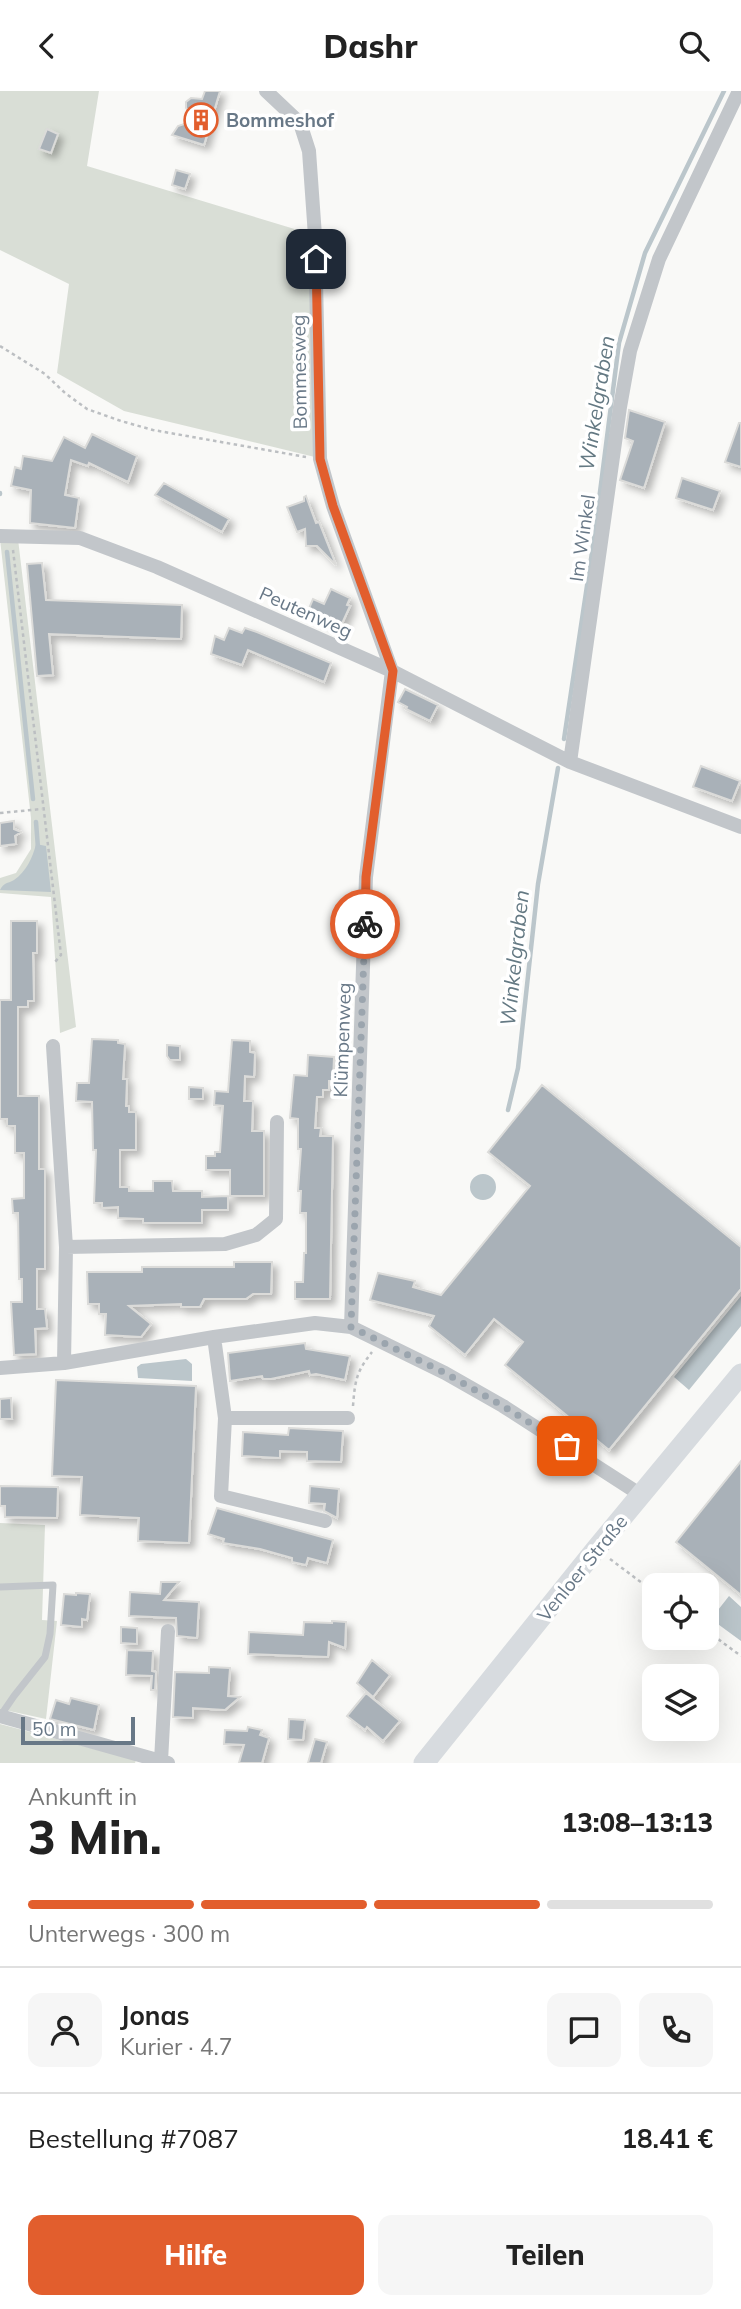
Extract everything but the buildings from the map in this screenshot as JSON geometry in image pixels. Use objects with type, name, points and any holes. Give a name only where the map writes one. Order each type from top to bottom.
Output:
[{"type":"main road","name":"Venloer Straße","points":[[424,1763],[741,1374]]},
{"type":"street","name":"Bommesweg","points":[[266,91],[300,123],[309,151],[315,236],[320,459],[333,506],[393,671]]},
{"type":"street","name":"Im Winkel","points":[[570,762],[630,351],[659,259],[739,91]]},
{"type":"street","name":"Peutenweg","points":[[6,536],[80,538],[157,567],[393,671],[570,762],[741,827]]},
{"type":"street","name":"Klümpenweg","points":[[351,1327],[366,877],[393,671]]},
{"type":"street","points":[[53,1046],[66,1247],[64,1363]]},
{"type":"street","points":[[66,1247],[225,1244],[256,1235],[276,1219],[277,1122]]},
{"type":"street","points":[[0,1368],[64,1363],[214,1337],[316,1323],[351,1327],[445,1373],[503,1406],[641,1495]]},
{"type":"street","points":[[214,1337],[225,1418],[221,1496],[325,1521]]},
{"type":"street","points":[[225,1418],[348,1418]]},
{"type":"street","points":[[0,1716],[137,1759],[164,1762],[168,1631]]},
{"type":"lane","points":[[0,1587],[53,1585],[50,1635],[45,1657],[0,1716]]},
{"type":"path","name":"Bommesweg","points":[[0,346],[45,374],[65,393],[88,409],[121,421],[153,430],[320,459]]},
{"type":"path","points":[[6,536],[61,955],[55,962]]},
{"type":"path","points":[[0,813],[43,808]]},
{"type":"path","points":[[348,1418],[353,1413],[358,1370],[380,1342]]},
{"type":"path","points":[[596,1549],[642,1583]]},
{"type":"path","points":[[719,1640],[741,1656]]},
{"type":"shaded area","points":[[0,91],[99,91],[87,166],[311,234],[319,458],[124,411],[57,373],[69,284],[0,250]]},
{"type":"shaded area","points":[[0,539],[18,539],[76,1027],[60,1033],[51,897],[0,893],[0,878],[16,873],[31,849],[31,818]]},
{"type":"shaded area","points":[[36,844],[46,846],[51,892],[0,890],[4,884],[22,873]]},
{"type":"shaded area","points":[[483,1174],[492,1178],[496,1187],[492,1196],[483,1200],[474,1196],[470,1187],[474,1178]]},
{"type":"shaded area","points":[[741,1296],[741,1326],[689,1390],[674,1377]]},
{"type":"shaded area","points":[[186,1359],[192,1364],[192,1381],[138,1378],[137,1367],[141,1364]]},
{"type":"shaded area","points":[[0,1523],[45,1525],[42,1620],[57,1621],[46,1719],[0,1709]]},
{"type":"shaded area","points":[[729,1596],[741,1607],[741,1641],[719,1625],[719,1609]]},
{"type":"shaded area","points":[[0,1724],[136,1760],[135,1763],[0,1763]]},
{"type":"waterway","name":"Winkelgraben","points":[[564,739],[594,539],[619,343],[645,253],[724,91]]},
{"type":"waterway","points":[[7,552],[33,799]]},
{"type":"waterway","name":"Winkelgraben","points":[[508,1110],[518,1068],[538,884],[558,768]]},
{"type":"waterway","points":[[36,822],[38,848]]},
{"type":"way so far","points":[[365,924],[351,1327],[445,1373],[567,1446]]},
{"type":"place","name":"Bommeshof","points":[[201,120]]},
{"type":"route","points":[[316,259],[320,459],[333,506],[393,671],[366,877],[365,924]]}]
